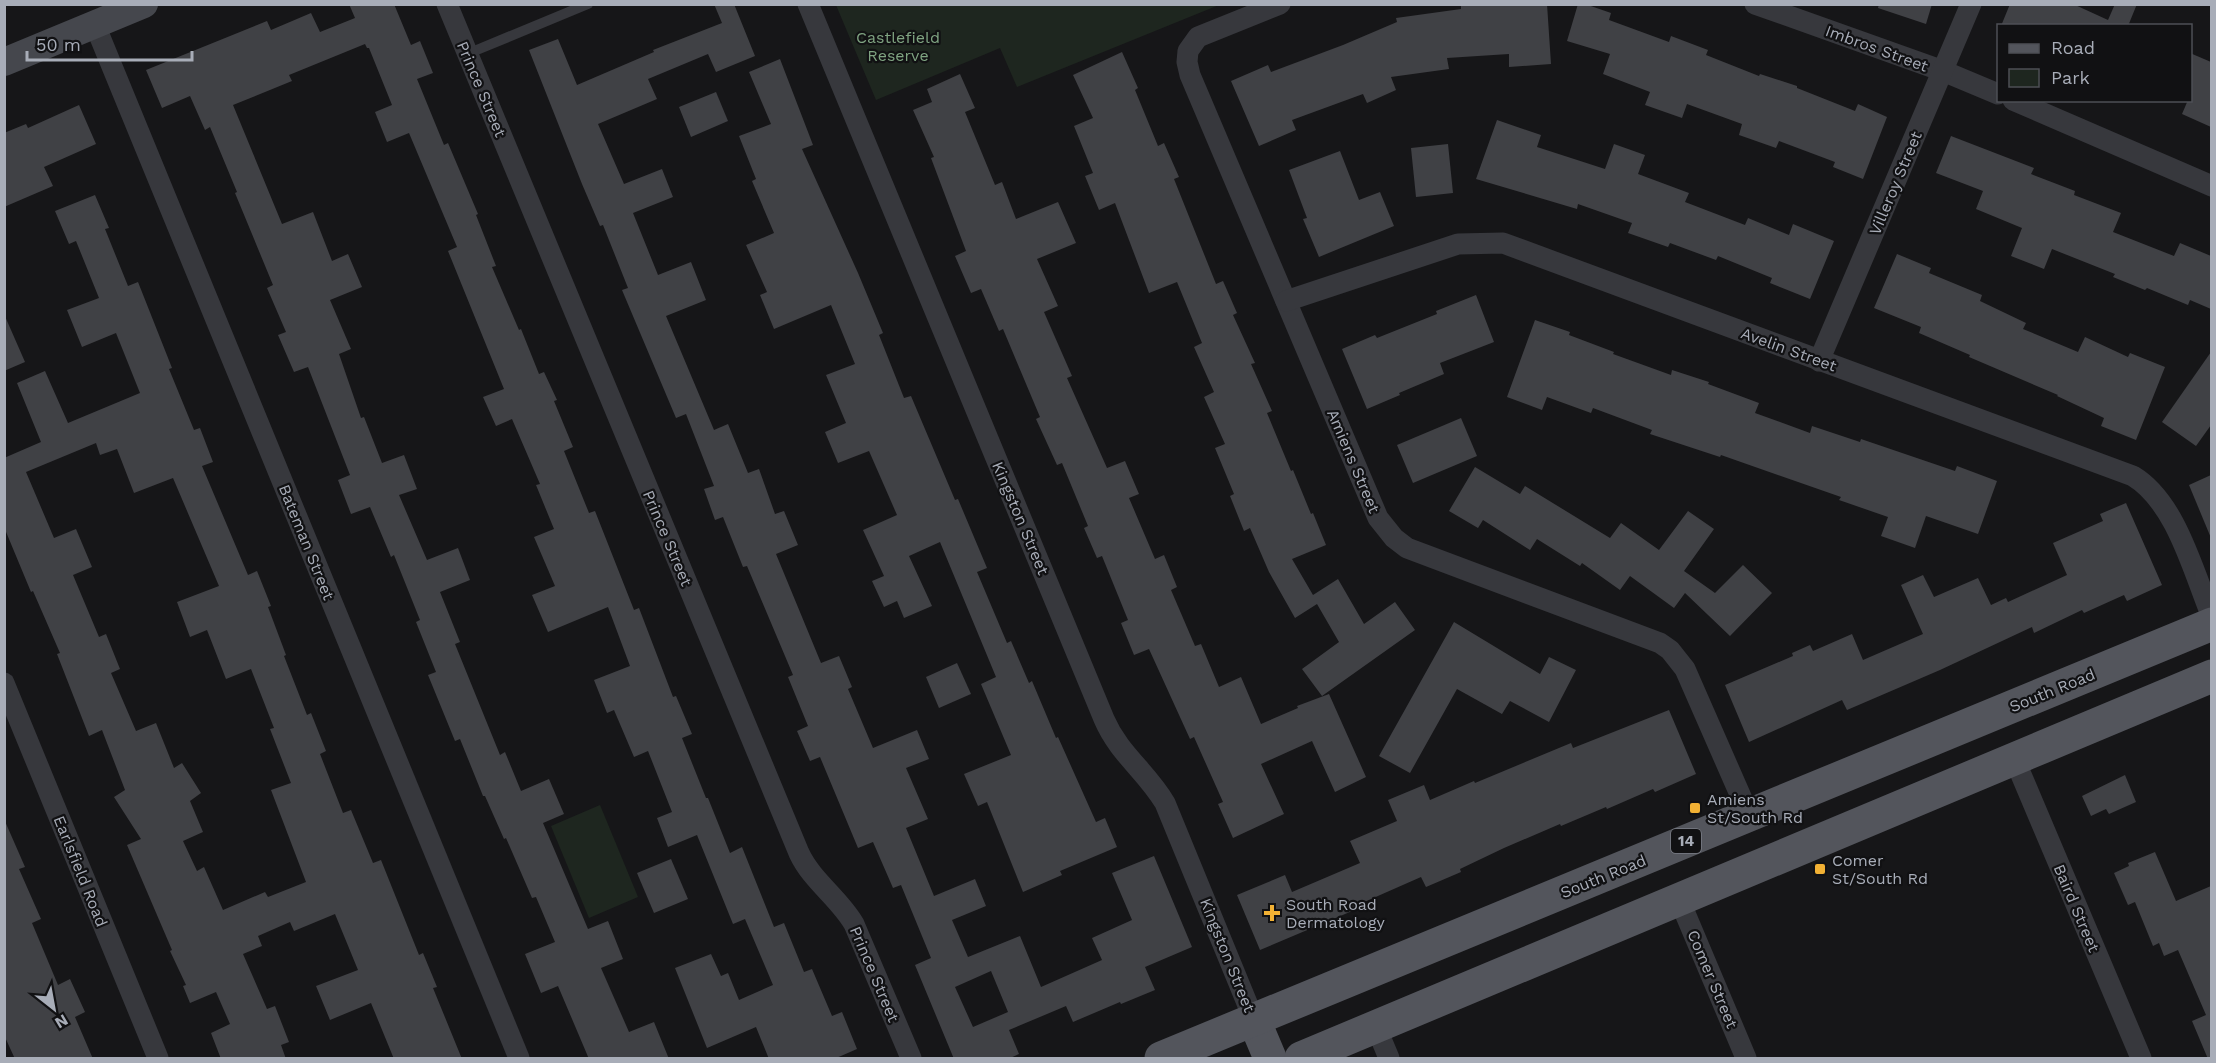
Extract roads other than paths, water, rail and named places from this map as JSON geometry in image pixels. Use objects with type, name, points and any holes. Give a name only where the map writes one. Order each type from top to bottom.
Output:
[{"type":"main road","name":"South Road","points":[[1161,1059],[2211,624]]},
{"type":"main road","points":[[1301,1059],[2211,676]]},
{"type":"main road","points":[[1254,1020],[1270,1059]]},
{"type":"street","points":[[4,62],[144,4]]},
{"type":"street","name":"Prince Street","points":[[447,4],[799,854],[810,874],[849,915],[854,924],[911,1059]]},
{"type":"street","name":"Kingston Street","points":[[808,4],[1104,719],[1120,749],[1150,780],[1165,803],[1254,1020]]},
{"type":"street","name":"Amiens Street","points":[[1280,4],[1198,37],[1188,51],[1187,62],[1190,75],[1371,504],[1389,533],[1407,548],[1660,643],[1670,650],[1685,669],[1749,815]]},
{"type":"street","name":"Imbros Street","points":[[1755,4],[1997,94]]},
{"type":"street","name":"Villeroy Street","points":[[1819,361],[1971,4]]},
{"type":"street","name":"Bateman Street","points":[[95,25],[519,1059]]},
{"type":"street","points":[[2018,102],[2211,186]]},
{"type":"street","name":"Avelin Street","points":[[1286,301],[1458,244],[1503,243],[2109,466],[2146,484],[2166,509],[2211,617]]},
{"type":"street","name":"Earlsfield Road","points":[[4,684],[158,1059]]},
{"type":"street","name":"Baird Street","points":[[2014,758],[2141,1059]]},
{"type":"street","name":"Comer Street","points":[[1679,899],[1746,1059]]},
{"type":"street","points":[[1376,1027],[1389,1059]]},
{"type":"lane","points":[[467,54],[588,4]]},
{"type":"place","name":"Amiens St/South Rd","points":[[1695,808]]},
{"type":"place","name":"Comer St/South Rd","points":[[1820,869]]},
{"type":"place","name":"South Road Dermatology","points":[[1272,913]]},
{"type":"park label","name":"Castlefield Reserve","points":[[898,46]]}]
